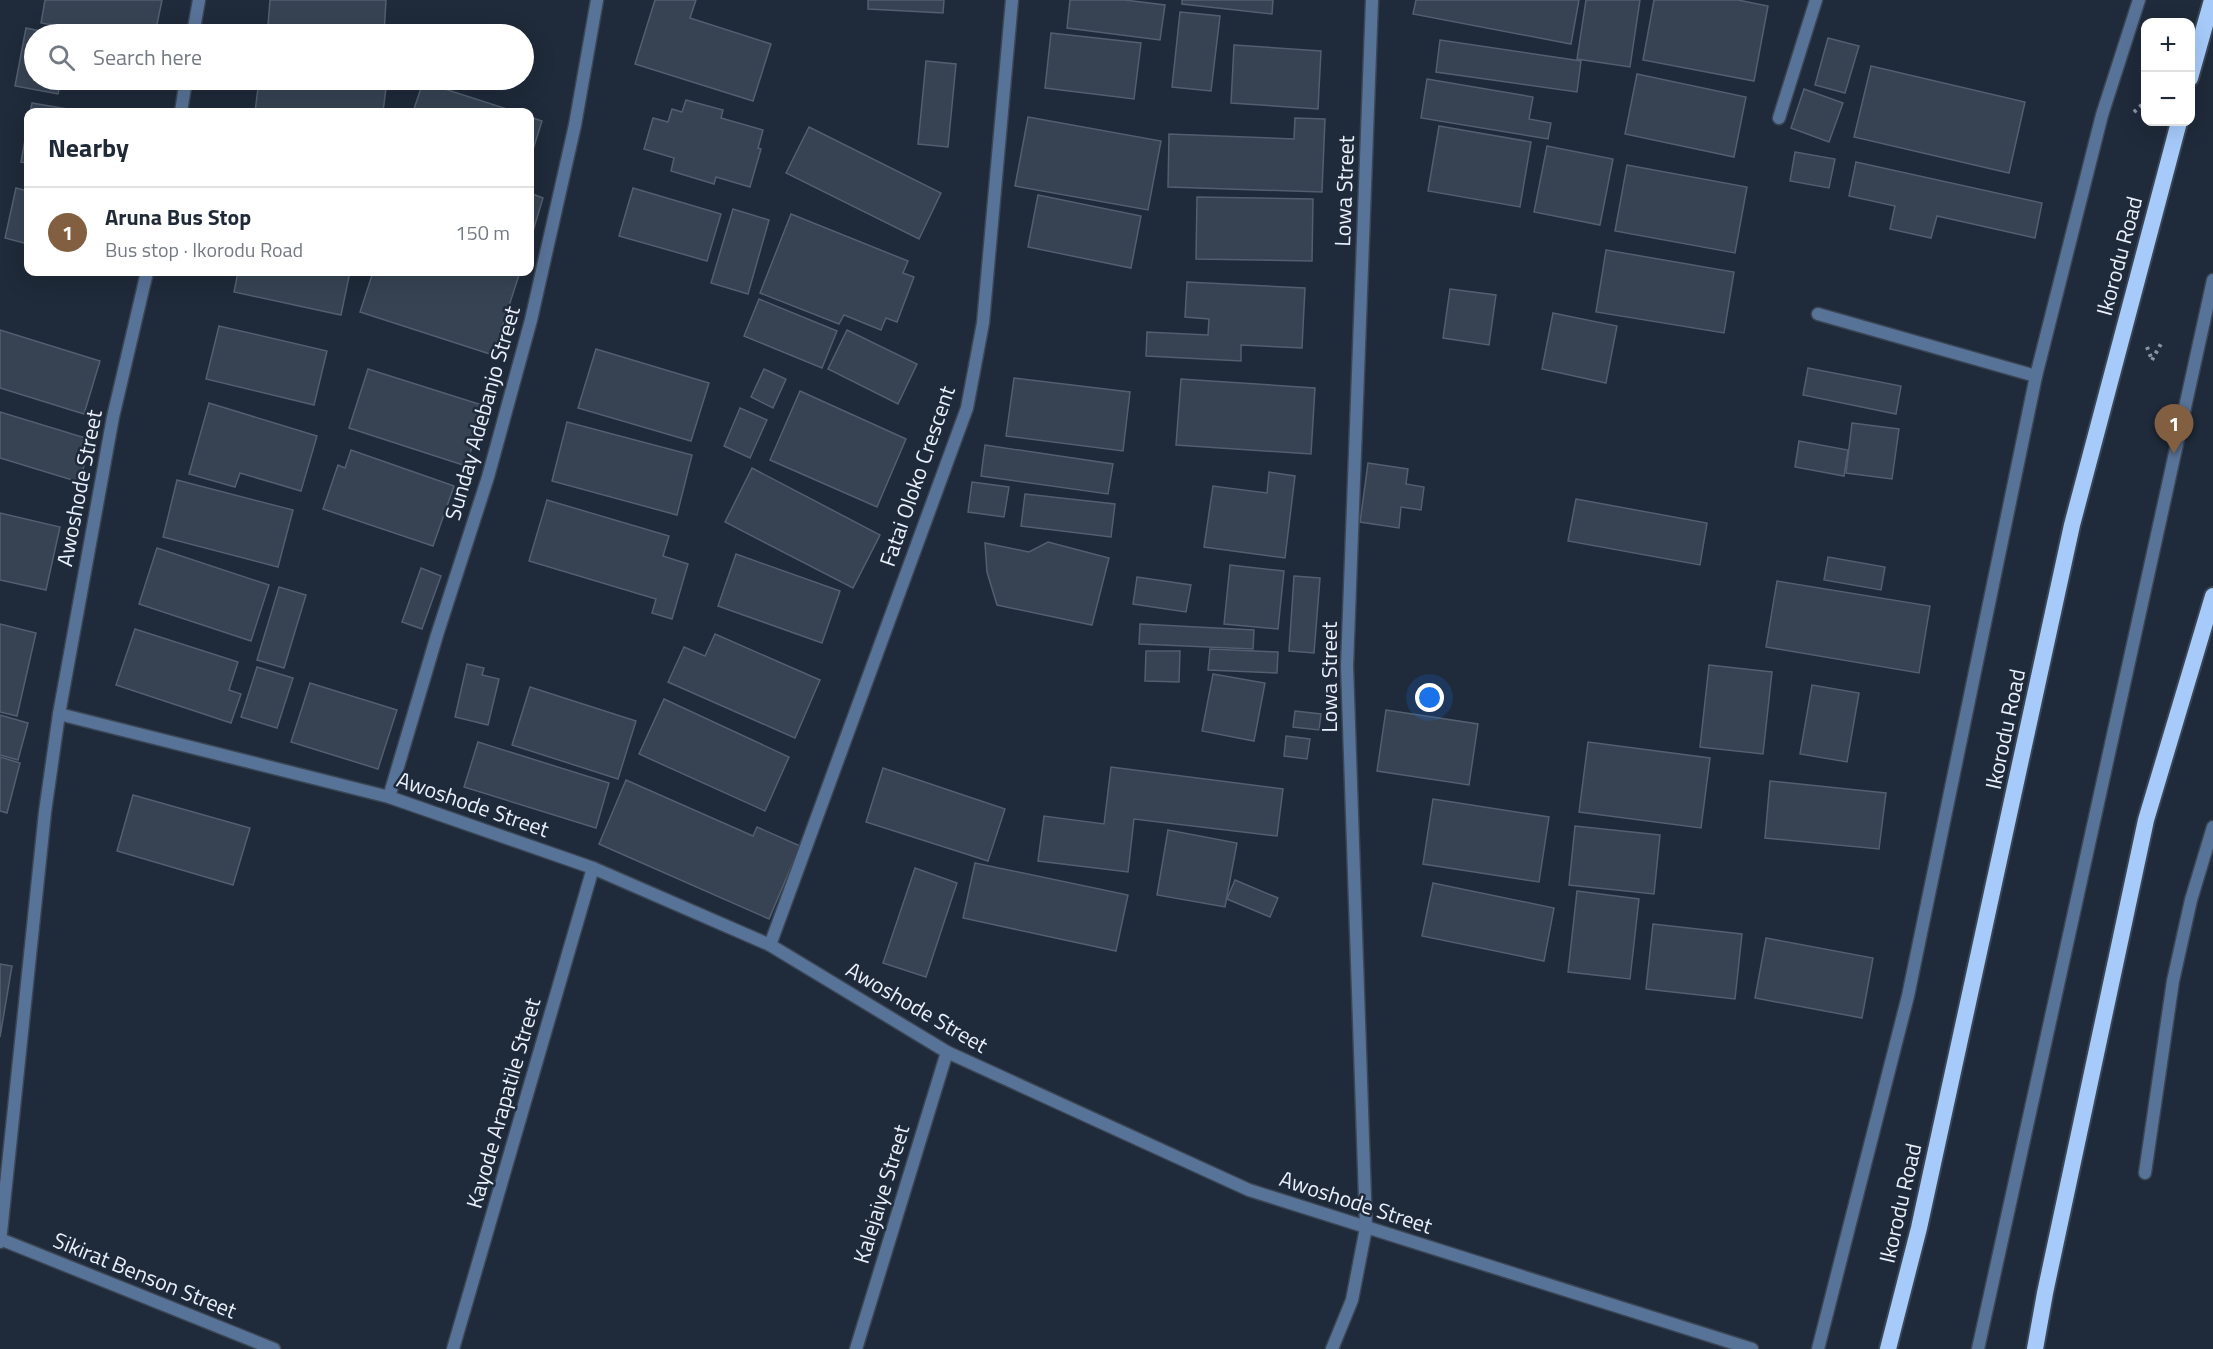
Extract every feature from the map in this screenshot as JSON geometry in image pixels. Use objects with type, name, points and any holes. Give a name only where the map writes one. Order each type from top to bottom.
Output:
[{"type":"highway","points":[[2192,72],[2212,0]]},
{"type":"highway","name":"Ikorodu Road","points":[[1888,1349],[1918,1228],[2072,525],[2178,126]]},
{"type":"highway","points":[[2035,1349],[2146,820],[2213,596]]},
{"type":"street","points":[[195,24],[199,0]]},
{"type":"street","name":"Sunday Adebanjo Street","points":[[389,796],[437,635],[488,477],[531,320],[575,125],[597,0]]},
{"type":"street","name":"Fatai Oloko Crescent","points":[[770,945],[967,408],[983,323],[1012,0]]},
{"type":"street","name":"Lowa Street","points":[[1332,1349],[1352,1300],[1366,1228],[1347,666],[1372,0]]},
{"type":"street","points":[[1779,118],[1816,0]]},
{"type":"street","points":[[1818,1349],[1908,996],[2036,376],[2102,115],[2139,0]]},
{"type":"street","points":[[182,108],[184,90]]},
{"type":"street","name":"Awoshode Street","points":[[0,1240],[44,824],[59,714],[113,417],[146,276]]},
{"type":"street","points":[[1978,1349],[2213,280]]},
{"type":"street","points":[[1818,314],[2036,376]]},
{"type":"street","name":"Awoshode Street","points":[[59,714],[389,796],[593,868],[770,945],[947,1052],[1249,1190],[1752,1349]]},
{"type":"street","points":[[2145,1173],[2173,981],[2191,900],[2213,827]]},
{"type":"street","name":"Kayode Arapatile Street","points":[[453,1349],[593,868]]},
{"type":"street","name":"Kalejaiye Street","points":[[856,1349],[947,1052]]},
{"type":"street","name":"Sikirat Benson Street","points":[[0,1240],[274,1349]]},
{"type":"path","points":[[2134,112],[2141,105]]},
{"type":"path","points":[[2152,360],[2162,342]]},
{"type":"building","points":[[45,0],[162,0],[157,24],[41,23]]},
{"type":"building","points":[[270,0],[386,0],[385,24],[268,24]]},
{"type":"building","points":[[655,0],[696,0],[690,18],[771,44],[753,101],[635,64]]},
{"type":"building","points":[[868,0],[944,0],[943,13],[868,9]]},
{"type":"building","points":[[1070,0],[1125,0],[1165,5],[1160,40],[1067,28]]},
{"type":"building","points":[[1182,0],[1273,0],[1272,14],[1182,4]]},
{"type":"building","points":[[1416,0],[1579,0],[1571,44],[1413,14]]},
{"type":"building","points":[[1586,0],[1640,0],[1630,67],[1577,59]]},
{"type":"building","points":[[1654,0],[1738,0],[1768,6],[1754,81],[1643,60]]},
{"type":"building","points":[[1180,12],[1220,16],[1211,91],[1172,87]]},
{"type":"building","points":[[1051,33],[1141,43],[1134,99],[1045,88]]},
{"type":"building","points":[[1828,38],[1859,46],[1845,93],[1815,85]]},
{"type":"building","points":[[24,39],[24,88],[15,86]]},
{"type":"building","points":[[1440,40],[1581,61],[1577,92],[1436,72]]},
{"type":"building","points":[[1234,45],[1321,51],[1318,109],[1231,103]]},
{"type":"building","points":[[926,61],[956,64],[948,147],[918,144]]},
{"type":"building","points":[[1871,66],[2025,102],[2009,173],[1854,137]]},
{"type":"building","points":[[1637,74],[1746,97],[1734,157],[1625,134]]},
{"type":"building","points":[[1427,79],[1533,97],[1529,119],[1551,123],[1548,139],[1421,118]]},
{"type":"building","points":[[1804,89],[1843,103],[1829,142],[1791,128]]},
{"type":"building","points":[[36,90],[59,90],[58,94]]},
{"type":"building","points":[[258,90],[386,90],[384,108],[256,108]]},
{"type":"building","points":[[420,90],[448,90],[504,108],[414,108]]},
{"type":"building","points":[[686,100],[723,110],[721,118],[763,130],[758,148],[761,149],[750,187],[716,177],[714,184],[671,171],[674,158],[644,149],[653,118],[668,122],[672,109],[682,112]]},
{"type":"building","points":[[32,103],[61,108],[31,108]]},
{"type":"building","points":[[1028,117],[1161,141],[1148,210],[1015,186]]},
{"type":"building","points":[[534,118],[542,121],[534,146]]},
{"type":"building","points":[[1295,118],[1325,119],[1322,192],[1168,187],[1169,134],[1294,139]]},
{"type":"building","points":[[1439,126],[1531,142],[1520,207],[1428,191]]},
{"type":"building","points":[[809,127],[941,193],[919,239],[786,173]]},
{"type":"building","points":[[24,145],[24,162],[21,162]]},
{"type":"building","points":[[1547,146],[1613,159],[1600,225],[1534,212]]},
{"type":"building","points":[[1795,152],[1835,159],[1829,188],[1790,181]]},
{"type":"building","points":[[1856,162],[2042,203],[2035,238],[1937,216],[1931,238],[1890,229],[1895,206],[1849,196]]},
{"type":"building","points":[[1627,165],[1747,187],[1735,253],[1615,231]]},
{"type":"building","points":[[16,188],[24,190],[24,243],[5,238]]},
{"type":"building","points":[[633,188],[721,214],[707,261],[619,236]]},
{"type":"building","points":[[534,195],[543,198],[534,228]]},
{"type":"building","points":[[1038,195],[1141,216],[1131,268],[1028,247]]},
{"type":"building","points":[[1197,197],[1313,199],[1312,261],[1196,259]]},
{"type":"building","points":[[733,209],[769,220],[748,294],[711,283]]},
{"type":"building","points":[[791,214],[908,261],[903,273],[914,277],[897,322],[886,318],[881,330],[844,315],[839,324],[760,293]]},
{"type":"building","points":[[1606,250],[1734,272],[1724,333],[1596,312]]},
{"type":"building","points":[[237,276],[349,276],[341,315],[234,292]]},
{"type":"building","points":[[372,276],[519,276],[493,355],[360,312]]},
{"type":"building","points":[[1187,282],[1305,288],[1302,348],[1241,345],[1241,361],[1146,356],[1147,332],[1208,335],[1209,319],[1185,317]]},
{"type":"building","points":[[1450,289],[1496,295],[1489,345],[1443,338]]},
{"type":"building","points":[[759,299],[837,331],[822,368],[744,336]]},
{"type":"building","points":[[1553,313],[1617,326],[1606,383],[1542,369]]},
{"type":"building","points":[[219,326],[327,351],[314,405],[206,379]]},
{"type":"building","points":[[0,330],[100,361],[84,414],[0,388]]},
{"type":"building","points":[[847,330],[917,364],[898,404],[828,369]]},
{"type":"building","points":[[596,349],[709,383],[691,441],[578,408]]},
{"type":"building","points":[[1808,368],[1901,386],[1896,414],[1803,395]]},
{"type":"building","points":[[368,369],[485,406],[466,466],[349,428]]},
{"type":"building","points":[[764,369],[786,379],[773,408],[751,397]]},
{"type":"building","points":[[1014,378],[1130,392],[1123,451],[1006,436]]},
{"type":"building","points":[[1181,379],[1315,388],[1311,454],[1176,445]]},
{"type":"building","points":[[800,391],[906,439],[877,507],[770,460]]},
{"type":"building","points":[[209,403],[317,436],[301,491],[240,473],[235,487],[189,474]]},
{"type":"building","points":[[740,408],[767,420],[750,458],[724,446]]},
{"type":"building","points":[[0,412],[92,440],[79,482],[0,458]]},
{"type":"building","points":[[567,422],[692,455],[677,515],[552,481]]},
{"type":"building","points":[[1852,423],[1899,429],[1892,479],[1846,473]]},
{"type":"building","points":[[1799,441],[1848,450],[1844,476],[1795,467]]},
{"type":"building","points":[[985,445],[1113,464],[1108,494],[981,476]]},
{"type":"building","points":[[351,450],[454,486],[433,546],[323,509],[338,465],[345,468]]},
{"type":"building","points":[[1368,463],[1408,469],[1406,484],[1424,487],[1421,510],[1401,507],[1399,528],[1360,522]]},
{"type":"building","points":[[752,468],[880,535],[853,588],[725,522]]},
{"type":"building","points":[[1269,472],[1295,476],[1285,558],[1204,547],[1213,486],[1267,493]]},
{"type":"building","points":[[177,480],[293,510],[278,567],[163,537]]},
{"type":"building","points":[[972,482],[1009,487],[1004,517],[968,512]]},
{"type":"building","points":[[1025,494],[1115,504],[1111,537],[1021,526]]},
{"type":"building","points":[[1576,499],[1707,523],[1700,565],[1568,541]]},
{"type":"building","points":[[547,500],[669,536],[663,556],[688,564],[672,619],[652,613],[656,599],[529,561]]},
{"type":"building","points":[[0,513],[60,527],[46,590],[0,580]]},
{"type":"building","points":[[1048,542],[1109,558],[1092,625],[997,605],[987,572],[985,543],[1029,552]]},
{"type":"building","points":[[157,548],[269,585],[251,641],[139,604]]},
{"type":"building","points":[[736,554],[840,591],[822,643],[718,606]]},
{"type":"building","points":[[1828,557],[1885,567],[1881,590],[1824,580]]},
{"type":"building","points":[[1230,565],[1284,571],[1278,629],[1224,624]]},
{"type":"building","points":[[421,568],[441,576],[422,629],[402,622]]},
{"type":"building","points":[[1294,576],[1320,578],[1314,653],[1289,651]]},
{"type":"building","points":[[1137,577],[1191,585],[1186,612],[1133,604]]},
{"type":"building","points":[[1777,581],[1930,606],[1919,673],[1766,647]]},
{"type":"building","points":[[279,587],[306,595],[284,668],[257,660]]},
{"type":"building","points":[[0,624],[36,633],[17,716],[0,712]]},
{"type":"building","points":[[1140,624],[1254,630],[1253,649],[1139,644]]},
{"type":"building","points":[[135,629],[238,662],[229,690],[241,694],[231,723],[116,685]]},
{"type":"building","points":[[715,634],[820,680],[795,738],[668,682],[684,647],[705,656]]},
{"type":"building","points":[[1210,649],[1278,652],[1277,673],[1208,670]]},
{"type":"building","points":[[1146,651],[1180,651],[1179,682],[1145,681]]},
{"type":"building","points":[[467,664],[484,668],[482,675],[499,679],[488,725],[455,717]]},
{"type":"building","points":[[1709,665],[1772,672],[1763,754],[1700,747]]},
{"type":"building","points":[[257,667],[293,678],[277,728],[241,717]]},
{"type":"building","points":[[1213,674],[1265,683],[1254,741],[1202,731]]},
{"type":"building","points":[[310,683],[397,710],[378,769],[291,742]]},
{"type":"building","points":[[1812,685],[1859,693],[1847,762],[1800,754]]},
{"type":"building","points":[[530,687],[636,721],[618,779],[512,745]]},
{"type":"building","points":[[664,699],[789,757],[765,811],[639,754]]},
{"type":"building","points":[[1386,710],[1478,724],[1469,785],[1377,771]]},
{"type":"building","points":[[1295,711],[1321,714],[1319,730],[1293,727]]},
{"type":"building","points":[[0,715],[28,723],[18,760],[0,755]]},
{"type":"building","points":[[1286,736],[1310,739],[1307,759],[1284,756]]},
{"type":"building","points":[[478,742],[609,783],[596,828],[464,787]]},
{"type":"building","points":[[1588,742],[1710,758],[1701,828],[1579,812]]},
{"type":"building","points":[[0,757],[20,763],[7,813],[0,811]]},
{"type":"building","points":[[1111,767],[1283,789],[1277,836],[1134,819],[1128,872],[1038,861],[1044,816],[1104,824]]},
{"type":"building","points":[[883,768],[1005,809],[988,861],[866,822]]},
{"type":"building","points":[[626,780],[753,836],[757,827],[800,846],[769,919],[599,844]]},
{"type":"building","points":[[1770,781],[1886,793],[1879,849],[1765,838]]},
{"type":"building","points":[[133,795],[250,828],[233,885],[117,851]]},
{"type":"building","points":[[1433,799],[1549,817],[1539,882],[1423,864]]},
{"type":"building","points":[[1575,826],[1660,835],[1654,894],[1569,885]]},
{"type":"building","points":[[1168,830],[1237,843],[1225,907],[1157,895]]},
{"type":"building","points":[[975,863],[1128,895],[1116,951],[963,918]]},
{"type":"building","points":[[915,868],[957,883],[926,977],[883,963]]},
{"type":"building","points":[[1235,880],[1278,898],[1270,917],[1227,899]]},
{"type":"building","points":[[1433,883],[1554,908],[1544,961],[1422,936]]},
{"type":"building","points":[[1577,891],[1639,899],[1630,979],[1568,972]]},
{"type":"building","points":[[1653,924],[1742,934],[1735,999],[1646,989]]},
{"type":"building","points":[[1766,938],[1873,958],[1862,1018],[1755,998]]},
{"type":"building","points":[[0,964],[12,966],[0,1037]]},
{"type":"place","name":"Aruna Bus Stop","points":[[2174,454]]}]
